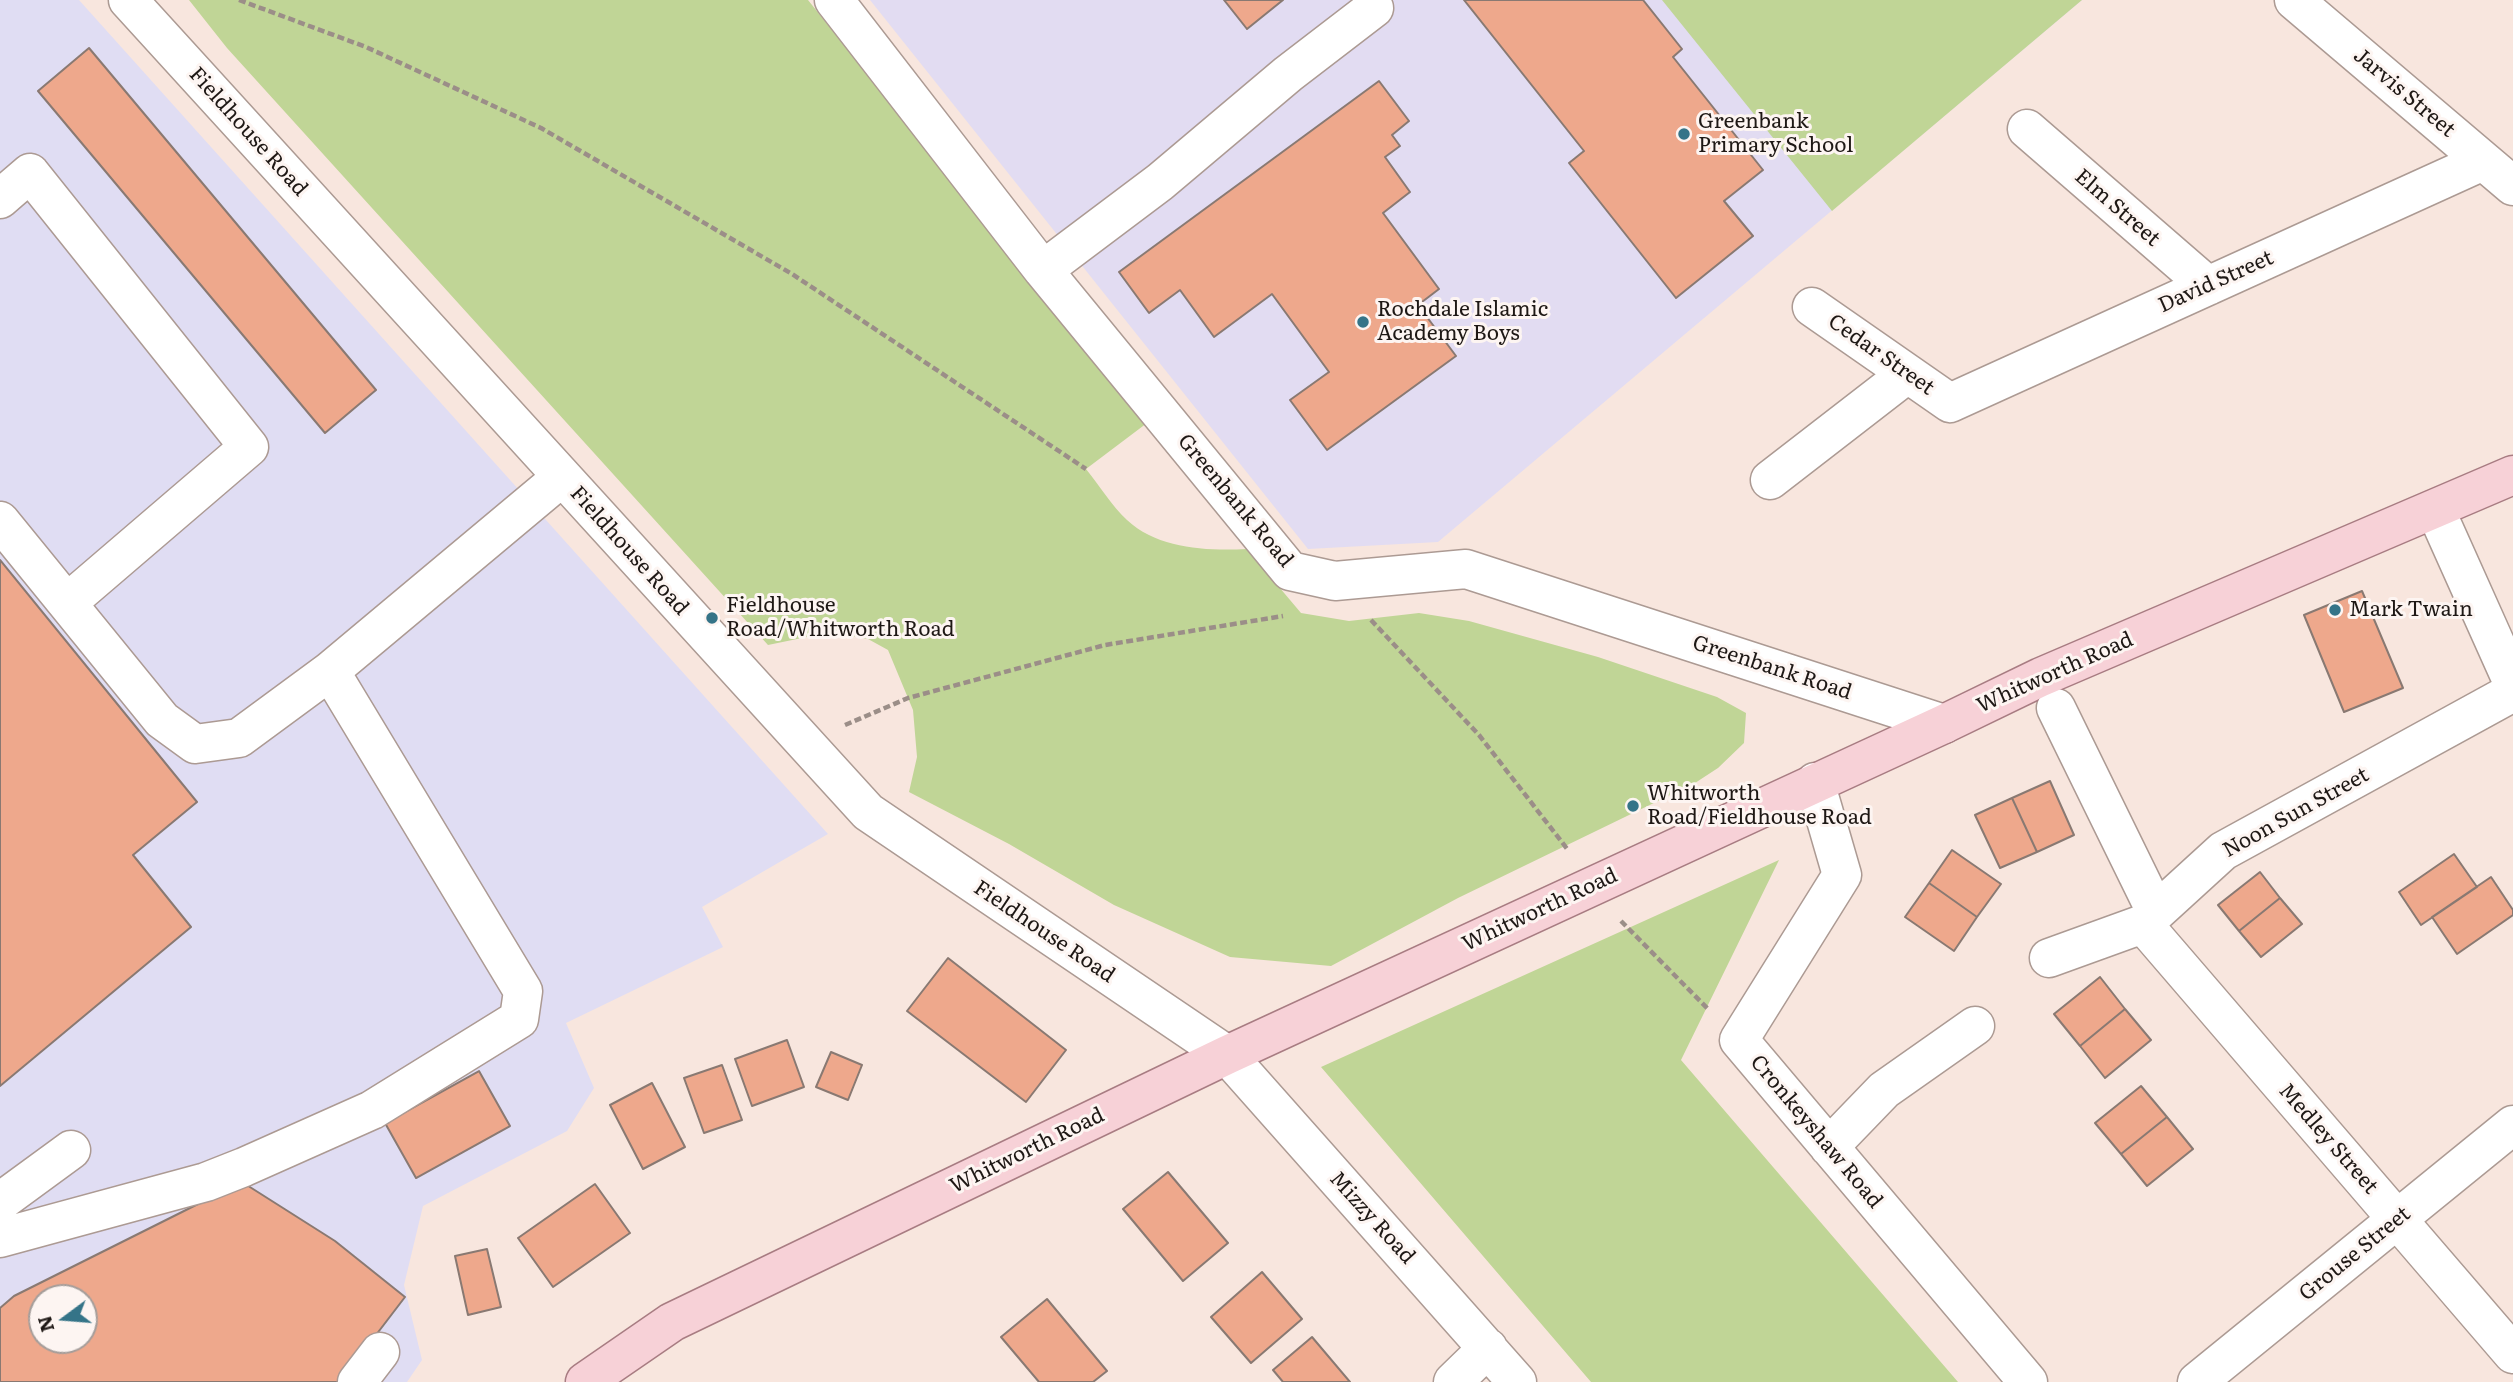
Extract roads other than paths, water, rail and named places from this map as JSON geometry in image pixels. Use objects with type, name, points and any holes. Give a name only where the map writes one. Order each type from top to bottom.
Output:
[{"type":"main road","name":"Whitworth Road","points":[[584,1382],[672,1322],[1227,1055],[2041,677],[2513,474]]},
{"type":"street","name":"Fieldhouse Road","points":[[128,0],[868,812],[1227,1055]]},
{"type":"street","name":"Greenbank Road","points":[[834,0],[1043,270],[1290,571],[1335,581],[1466,569],[1944,724]]},
{"type":"street","name":"Jarvis Street","points":[[2294,0],[2513,187]]},
{"type":"street","points":[[1043,270],[1160,182],[1288,74],[1374,8]]},
{"type":"street","name":"Elm Street","points":[[2027,129],[2208,286]]},
{"type":"street","name":"David Street","points":[[1950,403],[2483,161]]},
{"type":"street","points":[[0,199],[30,173],[249,447],[67,603]]},
{"type":"street","name":"Cedar Street","points":[[1811,307],[1950,403]]},
{"type":"street","points":[[1770,480],[1907,374]]},
{"type":"street","points":[[0,521],[162,720],[195,744],[239,738],[330,671],[562,477]]},
{"type":"street","points":[[2435,509],[2513,682]]},
{"type":"street","points":[[0,1238],[206,1182],[244,1167],[372,1110],[519,1019],[523,991],[330,671]]},
{"type":"street","name":"Noon Sun Street","points":[[2049,958],[2150,918],[2223,851],[2513,692]]},
{"type":"street","name":"Medley Street","points":[[2056,708],[2150,918],[2397,1219],[2513,1354]]},
{"type":"street","name":"Cronkeyshaw Road","points":[[1815,782],[1842,874],[1739,1040],[2028,1382]]},
{"type":"street","points":[[1829,1147],[1884,1090],[1975,1026]]},
{"type":"street","name":"Mizzy Road","points":[[1227,1055],[1517,1382]]},
{"type":"street","name":"Grouse Street","points":[[2197,1382],[2513,1125]]},
{"type":"street","points":[[0,1202],[71,1150]]},
{"type":"street","points":[[1453,1382],[1488,1348]]},
{"type":"place","name":"Greenbank Primary School","points":[[1684,134]]},
{"type":"place","name":"Rochdale Islamic Academy Boys","points":[[1363,322]]},
{"type":"place","name":"Mark Twain","points":[[2335,610]]},
{"type":"place","name":"Fieldhouse Road/Whitworth Road","points":[[712,618]]},
{"type":"place","name":"Whitworth Road/Fieldhouse Road","points":[[1633,806]]}]
